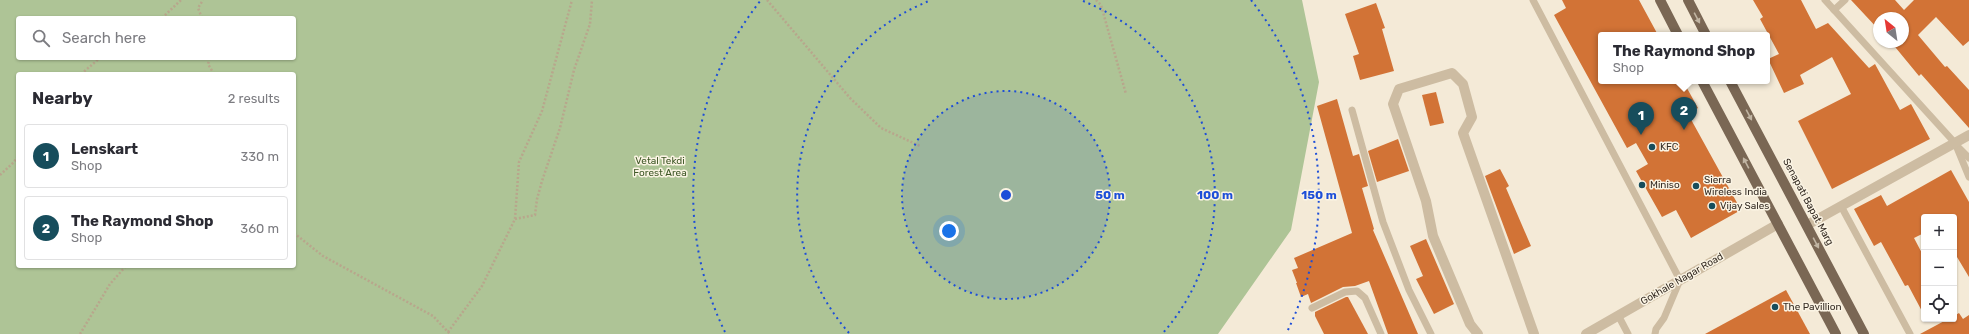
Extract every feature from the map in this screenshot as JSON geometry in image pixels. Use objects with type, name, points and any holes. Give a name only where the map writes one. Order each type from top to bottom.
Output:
[{"type":"main road","points":[[1660,0],[1676,32]]},
{"type":"main road","points":[[1688,0],[1704,32]]},
{"type":"main road","points":[[1704,84],[1836,334]]},
{"type":"main road","name":"Senapati Bapat Marg","points":[[1732,84],[1864,334]]},
{"type":"street","points":[[1478,334],[1470,324],[1433,236],[1426,201],[1393,104],[1399,89],[1452,73],[1463,84],[1472,116],[1463,132],[1534,334]]},
{"type":"street","points":[[1807,226],[1969,135]]},
{"type":"street","name":"Gokhale Nagar Road","points":[[1586,334],[1778,224]]},
{"type":"lane","points":[[1533,0],[1680,280],[1664,318],[1656,329],[1655,334]]},
{"type":"lane","points":[[1825,0],[1969,158]]},
{"type":"lane","points":[[1834,10],[1845,0]]},
{"type":"lane","points":[[1352,110],[1383,222],[1409,290],[1431,334]]},
{"type":"lane","points":[[1955,144],[1969,177]]},
{"type":"lane","points":[[1842,206],[1910,334]]},
{"type":"lane","points":[[1312,308],[1345,292],[1357,291],[1365,298],[1381,334]]},
{"type":"lane","points":[[1618,315],[1628,334]]},
{"type":"path","points":[[164,16],[182,0]]},
{"type":"path","points":[[201,16],[198,8],[203,0]]},
{"type":"path","points":[[296,235],[323,256],[433,316],[449,333],[482,286],[515,219],[519,162],[542,111],[572,0]]},
{"type":"path","points":[[515,219],[535,216],[537,199],[560,128],[572,76],[590,24],[592,0]]},
{"type":"path","points":[[767,0],[850,98],[881,128],[920,146]]},
{"type":"path","points":[[1096,0],[1101,5],[1126,94]]},
{"type":"path","points":[[83,72],[98,60]]},
{"type":"path","points":[[209,60],[208,64],[213,72]]},
{"type":"path","points":[[0,175],[16,159]]},
{"type":"path","points":[[80,334],[110,284],[124,268]]},
{"type":"green space","name":"Vetal Tekdi Forest Area","points":[[0,0],[1302,0],[1319,82],[1291,230],[1218,334],[0,334]]},
{"type":"building","points":[[1562,0],[1639,0],[1656,32],[1598,32],[1598,84],[1685,84],[1698,108],[1688,114],[1741,210],[1691,238],[1676,210],[1662,217],[1636,171],[1648,164],[1636,143],[1627,148],[1554,15],[1566,8]]},
{"type":"building","points":[[1753,0],[1801,0],[1816,29],[1828,23],[1869,68],[1875,64],[1900,110],[1911,104],[1930,139],[1832,189],[1798,121],[1851,94],[1832,57],[1800,75],[1804,84],[1784,93],[1770,63],[1770,58],[1779,54],[1770,37],[1770,32],[1767,32],[1760,19],[1763,17]]},
{"type":"building","points":[[1851,0],[1895,0],[1904,10],[1914,0],[1969,0],[1969,41],[1963,46],[1936,17],[1918,35],[1945,67],[1947,66],[1969,90],[1969,128],[1921,74],[1919,76],[1896,48],[1909,48],[1909,12],[1873,12],[1873,24]]},
{"type":"building","points":[[1376,3],[1385,28],[1382,29],[1394,71],[1360,80],[1353,56],[1359,54],[1345,14]]},
{"type":"building","points":[[1436,92],[1444,123],[1430,126],[1422,95]]},
{"type":"building","points":[[1337,99],[1353,156],[1359,154],[1368,186],[1362,188],[1374,229],[1373,230],[1418,334],[1388,334],[1369,281],[1355,286],[1343,287],[1311,303],[1308,294],[1301,297],[1296,283],[1292,270],[1298,268],[1294,258],[1352,233],[1317,106]]},
{"type":"building","points":[[1398,139],[1409,171],[1377,182],[1368,151]]},
{"type":"building","points":[[1500,169],[1509,186],[1506,188],[1531,246],[1514,254],[1485,176]]},
{"type":"building","points":[[1951,170],[1969,202],[1969,277],[1957,257],[1957,214],[1921,214],[1921,234],[1914,238],[1921,251],[1921,309],[1908,285],[1905,286],[1881,242],[1874,246],[1854,209],[1881,195],[1887,206]]},
{"type":"building","points":[[1426,239],[1454,304],[1434,314],[1416,279],[1423,276],[1410,246]]},
{"type":"building","name":"The Pavillion","points":[[1786,290],[1810,334],[1705,334]]},
{"type":"building","points":[[1348,297],[1368,334],[1324,334],[1315,316],[1315,312]]},
{"type":"building","points":[[1959,313],[1963,319],[1969,315],[1969,334],[1920,334],[1942,322],[1957,322],[1957,314]]},
{"type":"place","name":"The Raymond Shop","points":[[1684,130]]},
{"type":"place","name":"Lenskart","points":[[1641,135]]},
{"type":"place","name":"KFC","points":[[1652,147]]},
{"type":"place","name":"Miniso","points":[[1642,185]]},
{"type":"place","name":"Sierra Wireless India","points":[[1696,186]]},
{"type":"place","name":"Vijay Sales","points":[[1712,206]]},
{"type":"place","name":"The Pavillion","points":[[1775,307]]}]
